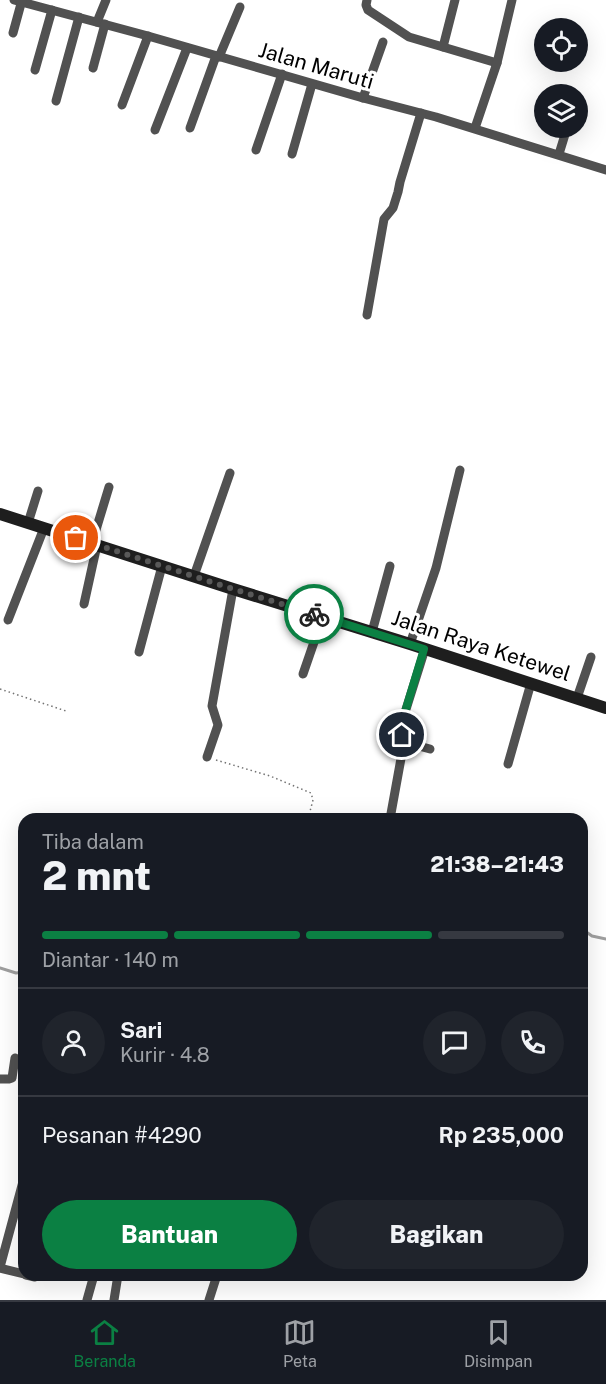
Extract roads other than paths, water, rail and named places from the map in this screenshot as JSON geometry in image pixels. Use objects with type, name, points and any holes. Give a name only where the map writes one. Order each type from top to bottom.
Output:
[{"type":"main road","name":"Jalan Raya Ketewel","points":[[0,514],[606,708]]},
{"type":"street","points":[[93,68],[106,0]]},
{"type":"street","points":[[367,0],[368,10],[409,37],[497,63]]},
{"type":"street","points":[[443,47],[455,0]]},
{"type":"street","points":[[475,129],[497,63],[512,0]]},
{"type":"street","points":[[12,33],[19,1]]},
{"type":"street","name":"Jalan Maruti","points":[[19,1],[436,117],[606,170]]},
{"type":"street","points":[[190,128],[217,57],[240,7]]},
{"type":"street","points":[[35,70],[52,10]]},
{"type":"street","points":[[56,101],[79,17]]},
{"type":"street","points":[[122,105],[148,36]]},
{"type":"street","points":[[363,98],[383,42]]},
{"type":"street","points":[[155,130],[187,48]]},
{"type":"street","points":[[256,150],[282,74]]},
{"type":"street","points":[[292,154],[312,84]]},
{"type":"street","points":[[367,315],[384,219],[393,208],[421,114]]},
{"type":"street","points":[[559,154],[564,138]]},
{"type":"street","points":[[410,644],[436,568],[460,470]]},
{"type":"street","points":[[194,576],[230,473]]},
{"type":"street","points":[[84,604],[95,544],[110,487]]},
{"type":"street","points":[[28,522],[38,491]]},
{"type":"street","points":[[8,620],[44,528]]},
{"type":"street","points":[[139,652],[162,566]]},
{"type":"street","points":[[372,632],[390,566]]},
{"type":"street","points":[[207,757],[217,729],[212,706],[233,589]]},
{"type":"street","points":[[303,674],[323,616]]},
{"type":"street","points":[[391,813],[404,742],[402,722],[424,649]]},
{"type":"street","points":[[577,698],[591,657]]},
{"type":"street","points":[[508,764],[531,683]]},
{"type":"street","points":[[404,742],[430,749]]},
{"type":"street","points":[[0,1079],[12,1078],[15,1058]]},
{"type":"street","points":[[18,1200],[0,1268],[18,1273]]},
{"type":"street","points":[[87,1300],[92,1281]]},
{"type":"street","points":[[114,1300],[117,1281]]},
{"type":"street","points":[[209,1300],[215,1281]]},
{"type":"waterway","points":[[588,933],[606,939]]},
{"type":"waterway","points":[[0,968],[18,973]]}]
